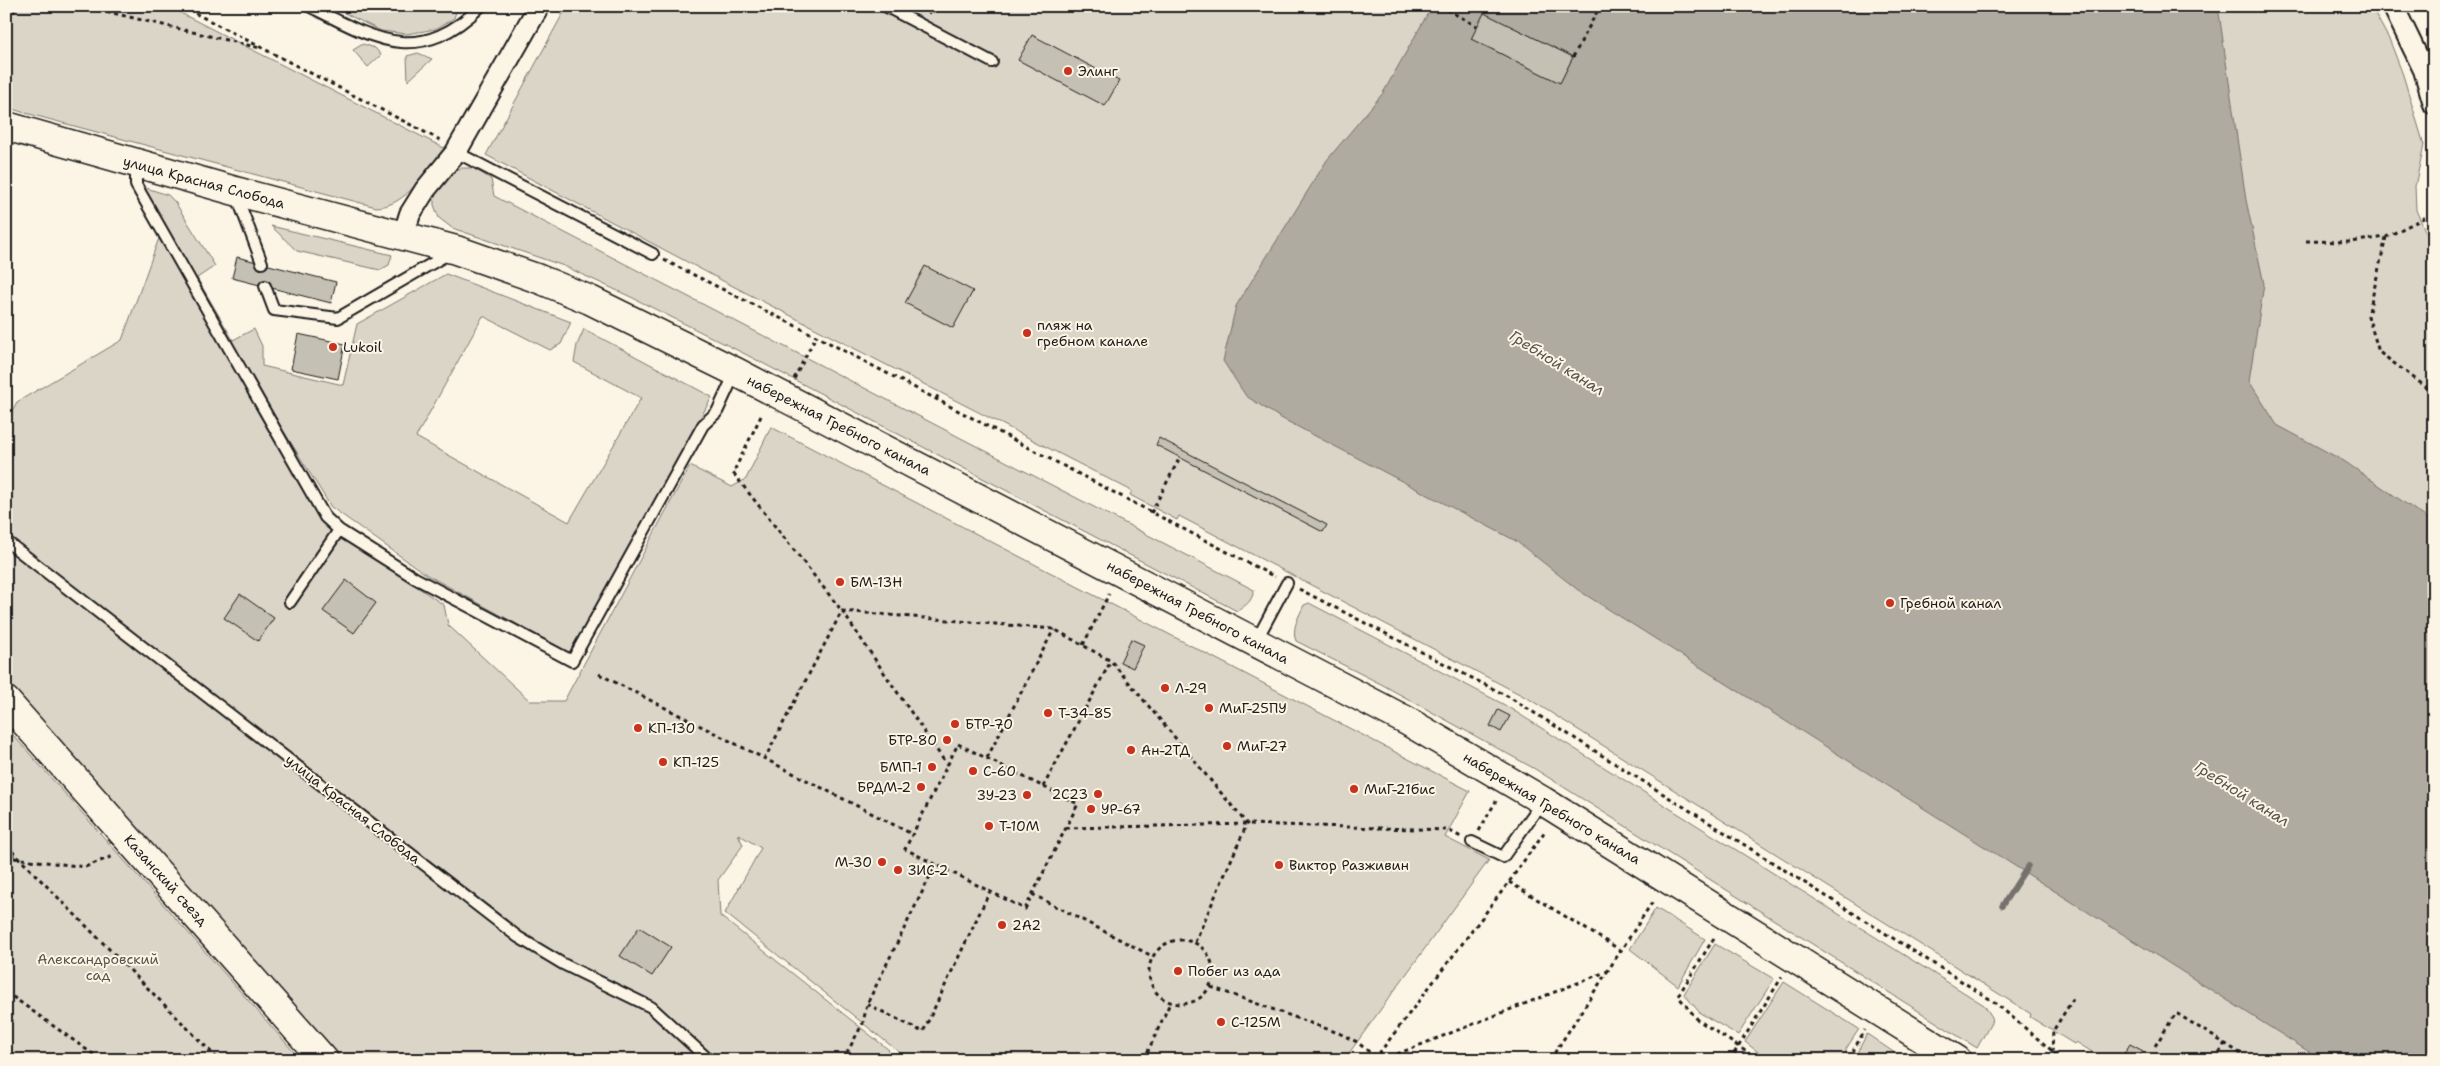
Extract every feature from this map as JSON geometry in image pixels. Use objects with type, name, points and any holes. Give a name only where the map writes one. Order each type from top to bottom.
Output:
[{"type":"street","points":[[403,236],[410,214],[425,190],[456,152],[539,6]]},
{"type":"street","points":[[2394,6],[2424,70],[2434,104]]},
{"type":"street","name":"улица Красная Слобода","points":[[6,126],[136,164],[403,236]]},
{"type":"street","name":"набережная Гребного канала","points":[[403,236],[456,250],[539,278],[590,300],[736,372],[1408,721],[1543,801],[1957,1060]]},
{"type":"street","name":"Казанский съезд","points":[[6,701],[324,1060]]},
{"type":"lane","points":[[309,6],[369,36],[416,43],[440,37],[463,24],[481,6]]},
{"type":"lane","points":[[885,6],[992,62]]},
{"type":"lane","points":[[456,152],[653,254]]},
{"type":"lane","points":[[136,164],[136,185],[325,517],[339,530],[415,578],[572,661],[703,425],[717,412],[736,372]]},
{"type":"lane","points":[[235,191],[262,263]]},
{"type":"lane","points":[[265,286],[274,310],[338,318],[424,266],[456,250]]},
{"type":"lane","points":[[290,602],[339,530]]},
{"type":"lane","name":"улица Красная Слобода","points":[[6,541],[518,937],[563,964],[651,1007],[709,1060]]},
{"type":"lane","points":[[1256,641],[1287,583]]},
{"type":"lane","points":[[1472,842],[1503,857],[1543,801]]},
{"type":"path","points":[[6,18],[19,6]]},
{"type":"path","points":[[83,6],[265,49]]},
{"type":"path","points":[[180,6],[444,142],[456,152]]},
{"type":"path","points":[[1440,6],[1477,26]]},
{"type":"path","points":[[1573,57],[1600,6]]},
{"type":"path","points":[[2306,241],[2350,242],[2386,237],[2434,213]]},
{"type":"path","points":[[2386,237],[2368,316],[2379,352],[2434,393]]},
{"type":"path","points":[[653,254],[816,336],[1151,513],[1510,697],[1993,1001],[2052,1053],[2063,1060]]},
{"type":"path","points":[[794,379],[816,336]]},
{"type":"path","points":[[936,399],[940,392]]},
{"type":"path","points":[[761,416],[733,473],[842,611],[947,765]]},
{"type":"path","points":[[1151,513],[1179,459]]},
{"type":"path","points":[[1084,645],[1109,594]]},
{"type":"path","points":[[842,611],[1054,629],[1111,661],[1247,824]]},
{"type":"path","points":[[764,760],[842,611]]},
{"type":"path","points":[[987,758],[1054,629]]},
{"type":"path","points":[[1043,787],[1111,661]]},
{"type":"path","points":[[599,674],[912,834]]},
{"type":"path","points":[[958,744],[1078,804],[1025,909],[905,849],[947,765],[958,744]]},
{"type":"path","points":[[1066,828],[1247,824],[1448,830],[1472,842],[1496,801]]},
{"type":"path","points":[[1195,942],[1247,824]]},
{"type":"path","points":[[1378,1059],[1545,831]]},
{"type":"path","points":[[6,845],[219,1060]]},
{"type":"path","points":[[6,857],[85,867],[136,846]]},
{"type":"path","points":[[6,852],[19,860]]},
{"type":"path","points":[[843,1060],[863,1023],[867,1004],[936,864]]},
{"type":"path","points":[[1509,882],[1622,951]]},
{"type":"path","points":[[867,1004],[923,1032],[990,891]]},
{"type":"path","points":[[1032,894],[1152,956]]},
{"type":"path","points":[[1550,1060],[1654,901]]},
{"type":"path","points":[[1714,938],[1678,996],[1698,1020],[1759,1060]]},
{"type":"path","points":[[1176,939],[1195,942],[1210,956],[1214,970],[1211,987],[1197,1000],[1183,1005],[1170,1003],[1156,993],[1150,979],[1148,973],[1152,956],[1162,944],[1176,939]]},
{"type":"path","points":[[1378,1059],[1608,971]]},
{"type":"path","points":[[1730,1060],[1783,977]]},
{"type":"path","points":[[1211,987],[1341,1034],[1357,1042],[1378,1059]]},
{"type":"path","points":[[6,992],[101,1060]]},
{"type":"path","points":[[2049,1060],[2052,1053],[2053,1031],[2075,996]]},
{"type":"path","points":[[1144,1060],[1170,1003]]},
{"type":"path","points":[[2155,1046],[2176,1013],[2251,1060]]},
{"type":"path","points":[[1853,1060],[1854,1048],[1866,1030]]},
{"type":"path","points":[[2215,1060],[2225,1043]]},
{"type":"path","points":[[1779,1060],[1796,1060]]},
{"type":"green space","points":[[6,6],[167,6],[444,148],[415,186],[406,194],[397,201],[376,207],[6,107]]},
{"type":"green space","points":[[330,6],[458,6],[454,18],[436,29],[407,34],[381,31]]},
{"type":"green space","name":"Гребной канал","points":[[567,6],[2371,6],[2390,41],[2403,75],[2424,145],[2415,186],[2416,210],[2434,251],[2434,1060],[2105,1060],[2076,1042],[2074,1044],[2030,1017],[2031,1014],[1529,699],[1179,516],[1177,520],[1130,495],[1132,491],[723,281],[486,155]]},
{"type":"green space","points":[[363,44],[375,48],[381,55],[368,67],[353,50]]},
{"type":"green space","points":[[418,53],[432,59],[408,81],[407,56]]},
{"type":"green space","points":[[461,168],[473,168],[491,179],[494,196],[1254,590],[1250,600],[1237,611],[745,354],[631,297],[564,266],[452,228],[439,218],[434,205],[434,194],[449,172]]},
{"type":"green space","points":[[143,187],[168,195],[175,202],[215,266],[197,278],[233,340],[254,329],[262,346],[262,366],[343,385],[357,324],[446,274],[571,322],[561,344],[550,350],[483,316],[416,437],[569,522],[641,398],[574,362],[577,345],[584,329],[712,397],[570,653],[427,575],[331,507],[260,393]]},
{"type":"green space","points":[[271,226],[392,255],[389,265],[380,270],[297,251]]},
{"type":"green space","points":[[159,238],[325,525],[444,605],[448,625],[530,701],[564,701],[690,466],[732,487],[746,479],[771,427],[1470,791],[1445,837],[1489,860],[1344,1060],[909,1060],[725,913],[761,848],[738,834],[743,845],[718,880],[720,916],[889,1050],[883,1060],[344,1060],[6,681],[6,421],[17,402],[122,340]]},
{"type":"green space","points":[[1309,603],[1503,704],[1984,1005],[1992,1017],[1991,1023],[1977,1048],[1535,769],[1381,684],[1296,641],[1294,632],[1296,623],[1304,605]]},
{"type":"green space","name":"Александровский сад","points":[[6,727],[301,1060],[6,1060]]},
{"type":"green space","points":[[1656,908],[1705,939],[1678,986],[1630,949]]},
{"type":"green space","points":[[1715,944],[1774,979],[1738,1035],[1700,1013],[1684,994]]},
{"type":"green space","points":[[1784,982],[1859,1029],[1846,1049],[1847,1060],[1815,1061],[1783,1056],[1766,1058],[1745,1042]]},
{"type":"green space","points":[[1867,1034],[1905,1060],[1858,1060],[1858,1051]]},
{"type":"water","name":"Гребной канал","points":[[1432,6],[2218,6],[2246,200],[2264,284],[2249,381],[2277,425],[2344,461],[2434,523],[2434,1060],[2322,1060],[1578,590],[1516,541],[1279,417],[1246,396],[1223,361],[1236,306],[1327,160],[1383,93]]},
{"type":"building","points":[[914,6],[934,6],[930,14]]},
{"type":"building","points":[[1484,13],[1573,57],[1560,83],[1471,39]]},
{"type":"building","name":"Элинг","points":[[1032,35],[1119,81],[1105,106],[1018,60]]},
{"type":"building","points":[[237,257],[336,282],[331,303],[232,278]]},
{"type":"building","points":[[925,266],[973,291],[953,328],[905,303]]},
{"type":"building","points":[[298,334],[345,344],[338,379],[291,369]]},
{"type":"building","points":[[1159,438],[1327,525],[1323,532],[1156,445]]},
{"type":"building","points":[[346,580],[376,603],[354,633],[323,611]]},
{"type":"building","points":[[240,594],[274,618],[258,641],[224,618]]},
{"type":"building","points":[[1131,639],[1144,645],[1133,668],[1120,662]]},
{"type":"building","points":[[1498,710],[1510,716],[1501,732],[1490,726]]},
{"type":"building","points":[[639,927],[671,947],[652,976],[620,956]]},
{"type":"building","points":[[2130,1044],[2143,1051],[2137,1060],[2120,1060]]},
{"type":"waterway","points":[[2002,906],[2028,866]]},
{"type":"place","name":"Элинг","points":[[1068,71]]},
{"type":"place","name":"пляж на гребном канале","points":[[1027,333]]},
{"type":"place","name":"Lukoil","points":[[333,347]]},
{"type":"place","name":"БМ-13Н","points":[[840,582]]},
{"type":"place","name":"Гребной канал","points":[[1890,603]]},
{"type":"place","name":"Л-29","points":[[1165,688]]},
{"type":"place","name":"МиГ-25ПУ","points":[[1209,708]]},
{"type":"place","name":"T-34-85","points":[[1048,713]]},
{"type":"place","name":"БТР-70","points":[[955,724]]},
{"type":"place","name":"КП-130","points":[[638,728]]},
{"type":"place","name":"БТР-80","points":[[947,740]]},
{"type":"place","name":"МиГ-27","points":[[1227,746]]},
{"type":"place","name":"Ан-2ТД","points":[[1131,750]]},
{"type":"place","name":"КП-125","points":[[663,762]]},
{"type":"place","name":"БМП-1","points":[[932,767]]},
{"type":"place","name":"С-60","points":[[973,771]]},
{"type":"place","name":"БРДМ-2","points":[[921,787]]},
{"type":"place","name":"МиГ-21бис","points":[[1354,789]]},
{"type":"place","name":"2С23","points":[[1098,794]]},
{"type":"place","name":"ЗУ-23","points":[[1027,795]]},
{"type":"place","name":"УР-67","points":[[1091,809]]},
{"type":"place","name":"Т-10М","points":[[989,826]]},
{"type":"place","name":"М-30","points":[[882,862]]},
{"type":"place","name":"Виктор Разживин","points":[[1279,865]]},
{"type":"place","name":"ЗИС-2","points":[[898,870]]},
{"type":"place","name":"2А2","points":[[1002,925]]},
{"type":"place","name":"Побег из ада","points":[[1178,971]]},
{"type":"place","name":"С-125М","points":[[1221,1022]]}]
